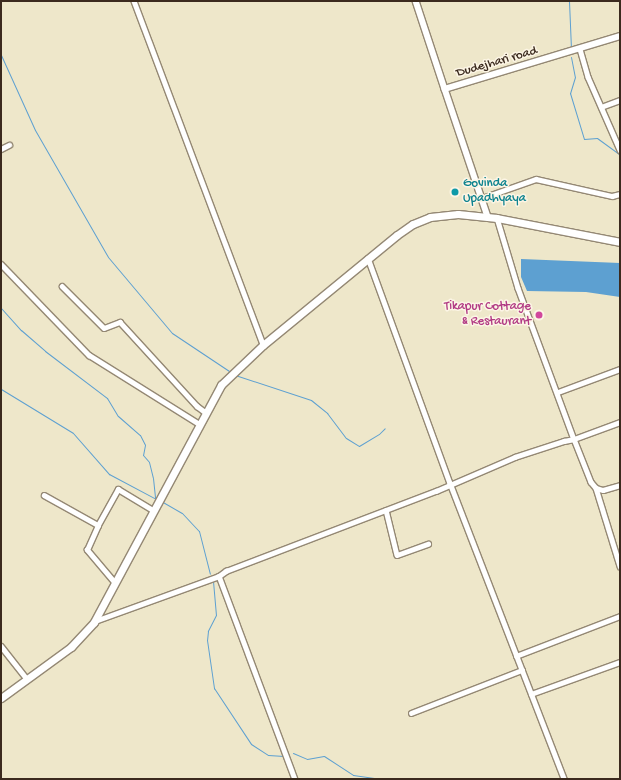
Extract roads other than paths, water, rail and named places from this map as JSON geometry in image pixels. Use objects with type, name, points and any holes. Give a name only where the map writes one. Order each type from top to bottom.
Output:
[{"type":"main road","points":[[1,698],[71,647],[94,622],[198,423],[220,385],[263,345],[368,258],[413,224],[430,217],[458,214],[497,218],[620,242]]},
{"type":"street","points":[[134,1],[263,345]]},
{"type":"street","name":"Dudejhari road","points":[[416,1],[445,89],[620,36]]},
{"type":"street","points":[[580,49],[588,77],[620,150]]},
{"type":"street","points":[[445,89],[488,217]]},
{"type":"street","points":[[601,107],[620,100]]},
{"type":"street","points":[[1,149],[9,145]]},
{"type":"street","points":[[482,198],[536,179],[612,196],[620,194]]},
{"type":"street","points":[[497,218],[518,288],[558,392],[574,439],[591,482],[596,488],[620,566]]},
{"type":"street","points":[[368,258],[450,484],[564,779]]},
{"type":"street","points":[[1,264],[89,356],[198,423]]},
{"type":"street","points":[[62,286],[104,328],[120,322],[196,406],[205,412]]},
{"type":"street","points":[[558,392],[620,369]]},
{"type":"street","points":[[94,622],[219,576],[226,571],[386,510],[515,457],[574,439],[620,422]]},
{"type":"street","points":[[596,488],[603,490],[620,484]]},
{"type":"street","points":[[114,582],[87,550],[98,525],[118,489],[157,504]]},
{"type":"street","points":[[44,495],[98,525]]},
{"type":"street","points":[[386,510],[397,555],[428,544]]},
{"type":"street","points":[[219,576],[295,779]]},
{"type":"street","points":[[516,656],[620,616]]},
{"type":"street","points":[[1,646],[27,679]]},
{"type":"street","points":[[531,694],[620,662]]},
{"type":"street","points":[[411,713],[522,670]]},
{"type":"water","points":[[521,259],[620,263],[620,297],[586,292],[527,291],[521,277]]},
{"type":"waterway","points":[[569,1],[571,48]]},
{"type":"waterway","points":[[1,55],[35,130],[108,257],[172,333],[229,371]]},
{"type":"waterway","points":[[571,57],[575,77],[570,93],[584,139],[597,138],[620,155]]},
{"type":"waterway","points":[[1,308],[21,330],[45,351],[107,398],[118,416],[140,435],[145,445],[143,455],[149,462],[153,478],[155,498]]},
{"type":"waterway","points":[[235,375],[311,400],[327,413],[346,438],[359,446],[379,434],[385,428]]},
{"type":"waterway","points":[[1,389],[73,433],[109,474],[156,499]]},
{"type":"waterway","points":[[161,501],[182,513],[199,531],[210,574]]},
{"type":"waterway","points":[[213,581],[216,615],[208,631],[207,640],[214,688],[251,744],[268,755],[284,756]]},
{"type":"waterway","points":[[293,753],[307,759],[324,756],[353,775],[383,779]]},
{"type":"place","name":"Govinda Upadhyaya","points":[[455,192]]},
{"type":"place","name":"Tikapur Cottage & Restaurant","points":[[539,315]]}]
